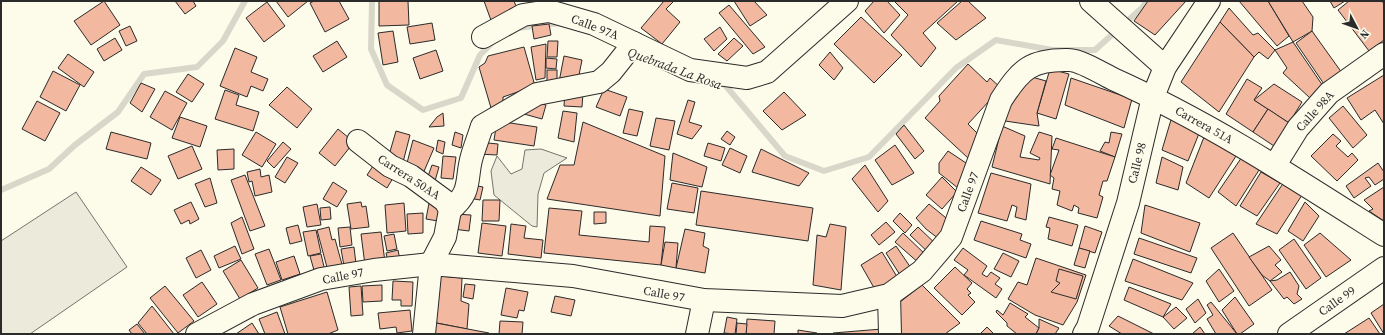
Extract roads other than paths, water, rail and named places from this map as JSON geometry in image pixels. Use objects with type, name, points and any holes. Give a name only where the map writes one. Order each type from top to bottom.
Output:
[{"type":"street","name":"Calle 97A","points":[[483,37],[523,15],[549,11],[594,24],[632,46],[690,70],[747,78],[767,72],[847,1]]},
{"type":"street","name":"Calle 98","points":[[1084,334],[1088,327],[1128,203],[1154,97],[1165,67],[1209,1]]},
{"type":"street","points":[[1098,7],[1165,67]]},
{"type":"street","points":[[450,210],[460,202],[467,188],[471,158],[482,126],[537,94],[599,82],[611,72],[632,46]]},
{"type":"street","name":"Calle 98A","points":[[1275,165],[1298,128],[1329,93],[1384,54]]},
{"type":"street","name":"Carrera 51A","points":[[1014,80],[1025,69],[1040,62],[1071,60],[1154,97],[1275,165],[1384,235]]},
{"type":"street","name":"Calle 97","points":[[197,334],[253,304],[321,279],[374,270],[431,264],[573,276],[704,300],[842,306],[889,295],[922,271],[951,237],[1001,100],[1014,80]]},
{"type":"street","name":"Carrera 50AA","points":[[358,141],[390,166],[412,176],[445,201],[450,210],[445,237],[431,264],[424,334]]},
{"type":"street","name":"Calle 99","points":[[1289,334],[1384,268]]},
{"type":"street","points":[[889,295],[890,334]]},
{"type":"street","points":[[697,334],[704,300]]},
{"type":"waterway","name":"Quebrada La Rosa","points":[[1,190],[49,169],[75,145],[118,112],[144,74],[197,67],[223,41],[245,1]]},
{"type":"waterway","name":"Quebrada La Rosa","points":[[372,1],[371,49],[387,85],[423,110],[461,98],[480,55],[493,42]]},
{"type":"waterway","name":"Quebrada La Rosa","points":[[719,83],[725,85],[785,156],[824,171],[869,157],[956,68],[996,40],[1052,50],[1095,50],[1143,7],[1146,1]]},
{"type":"waterway","name":"Quebrada La Rosa","points":[[517,28],[561,23]]}]
